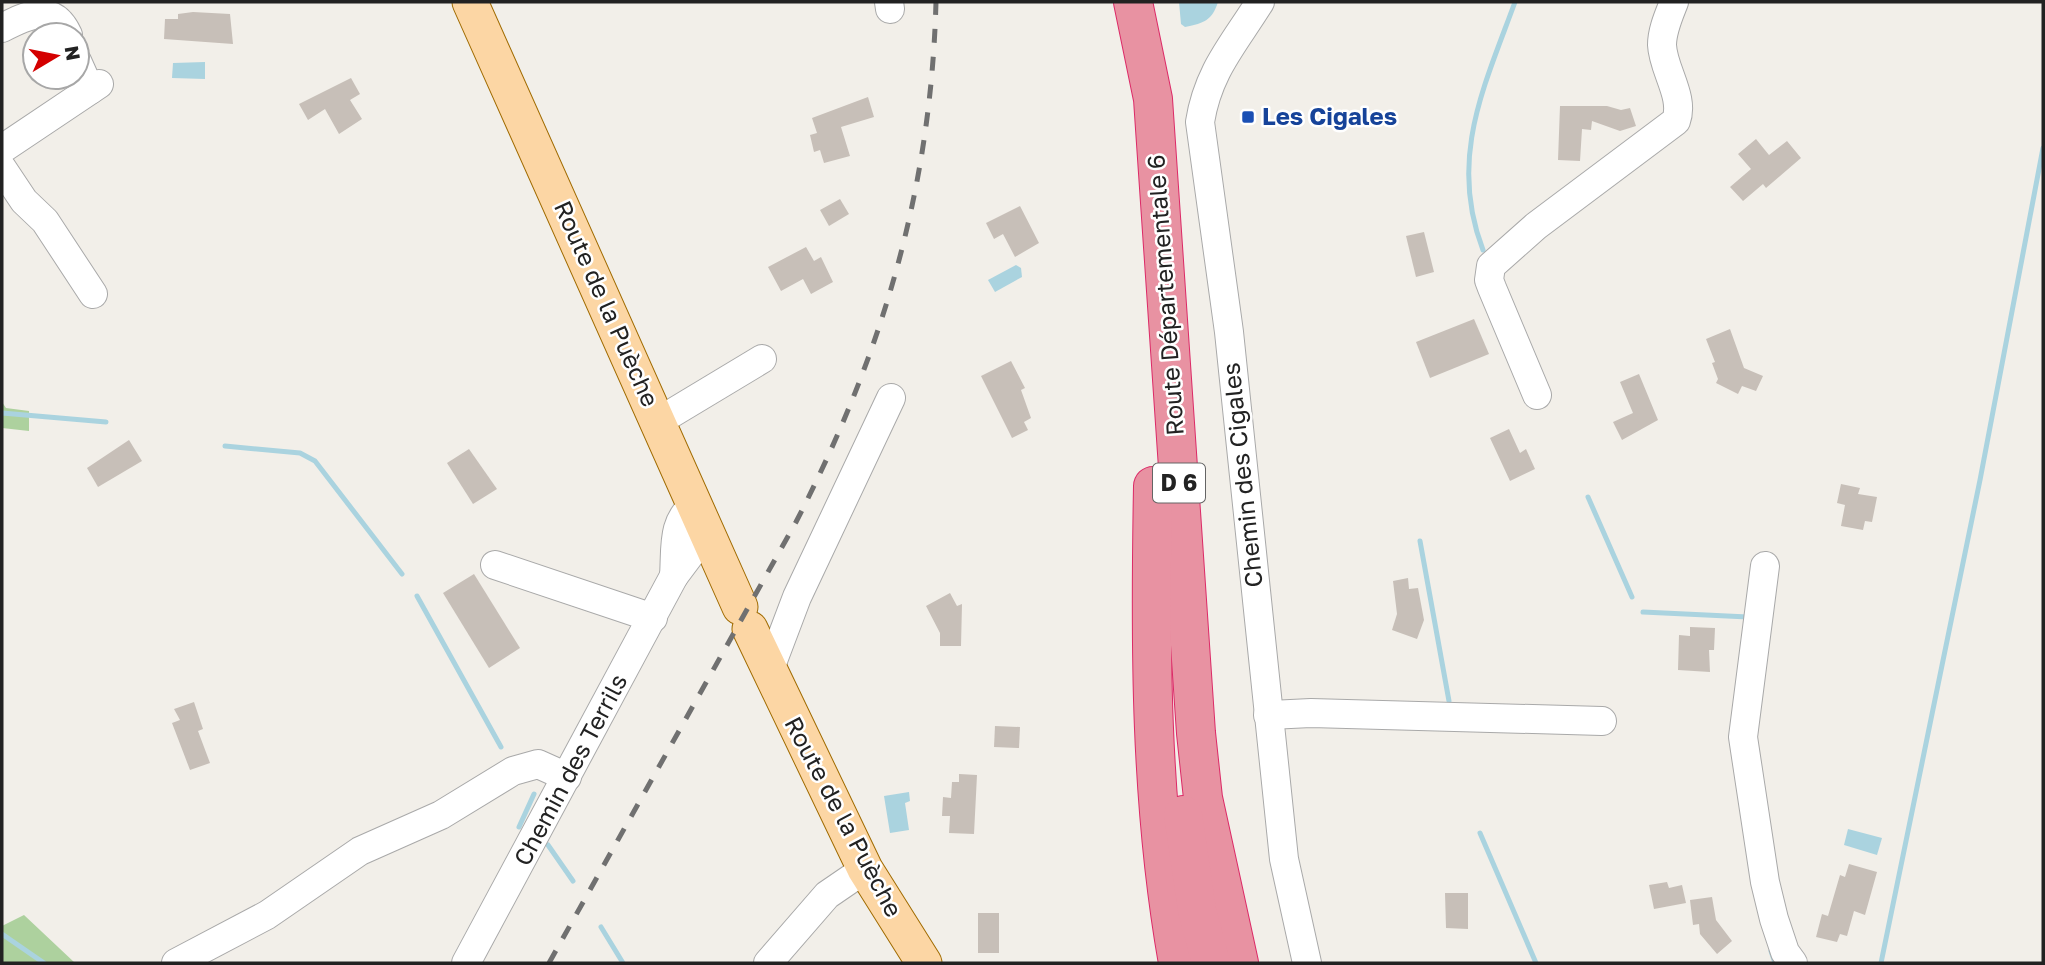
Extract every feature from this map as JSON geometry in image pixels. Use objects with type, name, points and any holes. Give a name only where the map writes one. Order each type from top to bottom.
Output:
[{"type":"highway","name":"Route Départementale 6","points":[[1108,2],[1126,101],[1168,711],[1197,910],[1211,963]]},
{"type":"highway","name":"Route Départementale 6","points":[[1133,2],[1153,99],[1195,719],[1203,798],[1239,963]]},
{"type":"highway","points":[[1153,486],[1152,720],[1157,808],[1178,963]]},
{"type":"highway","points":[[1203,798],[1252,963]]},
{"type":"main road","name":"Route de la Puèche","points":[[470,2],[769,671],[865,869],[924,963]]},
{"type":"street","name":"Chemin des Cigales","points":[[1260,2],[1216,67],[1204,94],[1200,122],[1229,332],[1284,859],[1307,963]]},
{"type":"street","points":[[1537,395],[1489,280],[1491,266],[1536,226],[1676,121],[1678,102],[1666,69],[1662,41],[1674,2]]},
{"type":"street","points":[[2,28],[30,13],[43,12],[59,21]]},
{"type":"street","points":[[2,149],[89,91]]},
{"type":"street","points":[[2,169],[24,201],[45,221],[93,294]]},
{"type":"street","points":[[659,421],[762,359]]},
{"type":"street","points":[[769,671],[797,597],[891,398]]},
{"type":"street","name":"Chemin des Terrils","points":[[674,576],[678,524],[685,512],[696,504]]},
{"type":"street","name":"Chemin des Terrils","points":[[466,963],[674,576],[695,548],[710,537]]},
{"type":"street","points":[[495,565],[653,618]]},
{"type":"street","points":[[1765,566],[1743,737],[1768,895],[1785,952],[1793,963]]},
{"type":"street","points":[[1268,715],[1311,713],[1602,721]]},
{"type":"street","points":[[176,963],[267,915],[360,850],[441,815],[513,771],[538,764],[567,777]]},
{"type":"street","points":[[768,963],[827,895],[865,869]]},
{"type":"green space","points":[[2,402],[6,408],[29,411],[29,431],[2,428]]},
{"type":"green space","points":[[24,915],[75,963],[2,963],[2,926]]},
{"type":"water","points":[[1179,2],[1218,2],[1207,20],[1185,27],[1181,24]]},
{"type":"water","points":[[205,62],[205,79],[172,78],[173,63]]},
{"type":"water","points":[[1016,265],[1021,268],[1022,277],[995,292],[988,280]]},
{"type":"water","points":[[909,792],[910,801],[905,803],[909,830],[890,833],[884,796]]},
{"type":"water","points":[[1848,829],[1882,838],[1877,855],[1844,845]]},
{"type":"building","points":[[178,14],[230,14],[233,44],[164,39],[165,19],[178,19]]},
{"type":"building","points":[[351,78],[360,94],[350,100],[362,119],[339,134],[325,109],[308,120],[299,104]]},
{"type":"building","points":[[868,97],[874,117],[841,127],[850,156],[824,163],[820,150],[814,152],[810,135],[817,133],[812,118]]},
{"type":"building","points":[[1560,106],[1607,106],[1621,110],[1630,108],[1636,126],[1620,131],[1592,121],[1591,130],[1582,129],[1580,161],[1558,160]]},
{"type":"building","points":[[1756,139],[1769,155],[1787,141],[1801,158],[1766,188],[1763,184],[1743,201],[1730,187],[1751,169],[1738,154]]},
{"type":"building","points":[[840,199],[849,214],[829,226],[820,210]]},
{"type":"building","points":[[1020,206],[1039,243],[1015,257],[1003,234],[994,239],[986,223]]},
{"type":"building","points":[[1424,232],[1434,272],[1416,277],[1406,236]]},
{"type":"building","points":[[806,247],[814,261],[821,257],[833,282],[811,294],[803,279],[781,291],[768,267]]},
{"type":"building","points":[[1474,319],[1489,354],[1430,378],[1416,342]]},
{"type":"building","points":[[1730,329],[1744,368],[1763,376],[1756,391],[1742,386],[1738,394],[1716,383],[1718,379],[1712,363],[1715,362],[1706,339]]},
{"type":"building","points":[[1011,361],[1025,388],[1021,390],[1031,418],[1024,422],[1028,430],[1012,438],[981,376]]},
{"type":"building","points":[[1639,374],[1658,420],[1622,440],[1613,422],[1633,413],[1620,382]]},
{"type":"building","points":[[1509,429],[1520,453],[1526,449],[1535,469],[1510,481],[1490,438]]},
{"type":"building","points":[[129,440],[142,461],[98,487],[87,468]]},
{"type":"building","points":[[469,449],[497,489],[473,504],[447,463]]},
{"type":"building","points":[[1841,484],[1860,488],[1858,494],[1877,497],[1872,522],[1865,521],[1863,530],[1841,526],[1845,505],[1837,503]]},
{"type":"building","points":[[474,574],[520,648],[489,668],[443,593]]},
{"type":"building","points":[[1408,578],[1409,589],[1418,588],[1424,620],[1417,639],[1392,630],[1397,614],[1393,581]]},
{"type":"building","points":[[950,593],[957,606],[962,604],[961,646],[940,646],[940,633],[926,606]]},
{"type":"building","points":[[1690,627],[1715,628],[1714,650],[1709,650],[1710,672],[1678,670],[1679,635],[1690,636]]},
{"type":"building","points":[[194,702],[203,729],[198,731],[210,763],[190,770],[172,723],[180,720],[174,709]]},
{"type":"building","points":[[995,726],[1020,727],[1019,748],[994,747]]},
{"type":"building","points":[[959,774],[977,775],[974,834],[949,833],[950,816],[942,816],[943,797],[951,798],[952,782],[959,782]]},
{"type":"building","points":[[1849,864],[1877,872],[1865,915],[1854,911],[1847,936],[1840,934],[1837,942],[1816,937],[1822,914],[1828,916],[1840,875],[1845,877]]},
{"type":"building","points":[[1667,882],[1669,888],[1682,885],[1686,903],[1654,909],[1649,885]]},
{"type":"building","points":[[1445,893],[1468,893],[1468,929],[1446,928]]},
{"type":"building","points":[[1712,897],[1716,920],[1732,941],[1717,954],[1700,934],[1699,924],[1693,925],[1690,900]]},
{"type":"building","points":[[978,913],[999,913],[999,953],[978,953]]},
{"type":"waterway","points":[[1483,250],[1473,217],[1469,185],[1470,154],[1482,94],[1515,2]]},
{"type":"waterway","points":[[1881,963],[1980,480],[2043,148]]},
{"type":"waterway","points":[[2,413],[106,422]]},
{"type":"waterway","points":[[225,446],[300,453],[315,461],[402,574]]},
{"type":"waterway","points":[[1588,497],[1632,597]]},
{"type":"waterway","points":[[1420,541],[1449,701]]},
{"type":"waterway","points":[[417,596],[501,747]]},
{"type":"waterway","points":[[1643,612],[1748,617]]},
{"type":"waterway","points":[[519,827],[534,794]]},
{"type":"waterway","points":[[1480,833],[1536,963]]},
{"type":"waterway","points":[[548,845],[573,881]]},
{"type":"waterway","points":[[601,927],[623,963]]},
{"type":"waterway","points":[[2,934],[44,963]]},
{"type":"waterway","points":[[1771,951],[1775,963]]},
{"type":"railway","points":[[549,963],[796,522],[853,397],[877,334],[912,205],[924,139],[936,2]]},
{"type":"place","name":"Les Cigales","points":[[1248,117]]}]
